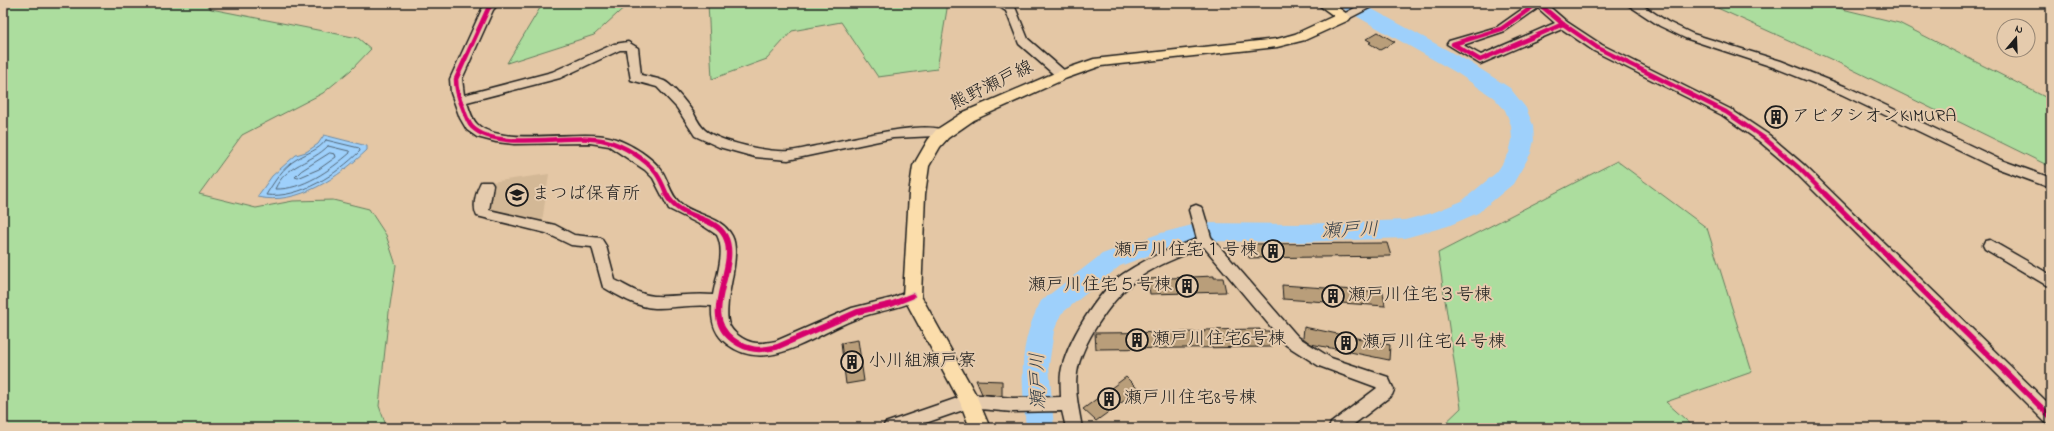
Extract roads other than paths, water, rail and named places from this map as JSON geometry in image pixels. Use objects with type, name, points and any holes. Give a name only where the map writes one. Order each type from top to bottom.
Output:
[{"type":"main road","points":[[1322,3],[1347,15]]},
{"type":"main road","name":"熊野瀬戸線","points":[[912,296],[917,194],[921,166],[942,134],[969,116],[1062,75],[1099,62],[1277,43],[1300,37],[1347,15]]},
{"type":"main road","points":[[912,296],[968,401],[980,428]]},
{"type":"street","points":[[493,3],[488,9],[456,79],[455,88],[473,128],[481,134],[497,137],[533,140],[604,140],[652,167],[661,179],[674,205],[719,229],[726,237],[726,262],[720,301],[720,322],[725,334],[736,343],[753,350],[785,344],[857,312],[898,303],[912,296]]},
{"type":"street","points":[[999,3],[1011,9],[1023,41],[1062,75]]},
{"type":"street","points":[[1563,24],[1480,60],[1453,44],[1501,29],[1538,3],[1563,24],[1598,48],[1707,101],[1764,138],[1799,168],[2051,416]]},
{"type":"street","points":[[1631,3],[1664,24],[1689,36],[1771,62],[1845,91],[1996,163],[2051,183]]},
{"type":"street","points":[[1347,15],[1372,4]]},
{"type":"street","points":[[460,100],[556,76],[618,47],[628,46],[632,48],[635,78],[661,84],[680,105],[700,133],[724,144],[755,153],[788,156],[893,134],[938,132],[942,134]]},
{"type":"street","points":[[486,185],[481,205],[482,213],[550,229],[571,240],[596,242],[599,246],[608,283],[619,291],[636,298],[654,302],[698,299],[720,301]]},
{"type":"street","points":[[1196,210],[1204,238],[1292,341],[1309,354],[1325,362],[1382,382],[1386,390],[1337,428]]},
{"type":"street","points":[[1074,428],[1064,404],[1069,373],[1081,339],[1100,308],[1133,275],[1163,257],[1204,238]]},
{"type":"street","points":[[1990,245],[2051,282]]},
{"type":"street","points":[[891,428],[968,401],[1013,405],[1064,404]]},
{"type":"water","points":[[324,135],[367,146],[367,150],[344,170],[317,187],[288,197],[272,199],[257,197],[272,176],[296,155],[306,152],[318,144]]},
{"type":"waterway","name":"瀬戸川","points":[[1040,428],[1035,365],[1041,331],[1050,308],[1082,281],[1111,260],[1161,242],[1200,232],[1300,233],[1405,229],[1439,220],[1470,207],[1505,178],[1520,153],[1523,140],[1522,125],[1515,108],[1502,93],[1464,68],[1347,3]]},
{"type":"place","name":"アビタシオンKIMURA","points":[[1776,117]]},
{"type":"place","name":"まつば保育所","points":[[517,195]]},
{"type":"place","name":"瀬戸川住宅１号棟","points":[[1273,251]]},
{"type":"place","name":"瀬戸川住宅５号棟","points":[[1187,286]]},
{"type":"place","name":"瀬戸川住宅３号棟","points":[[1333,296]]},
{"type":"place","name":"瀬戸川住宅6号棟","points":[[1137,340]]},
{"type":"place","name":"瀬戸川住宅４号棟","points":[[1346,343]]},
{"type":"place","name":"小川組瀬戸寮","points":[[852,362]]},
{"type":"place","name":"瀬戸川住宅8号棟","points":[[1109,399]]}]
